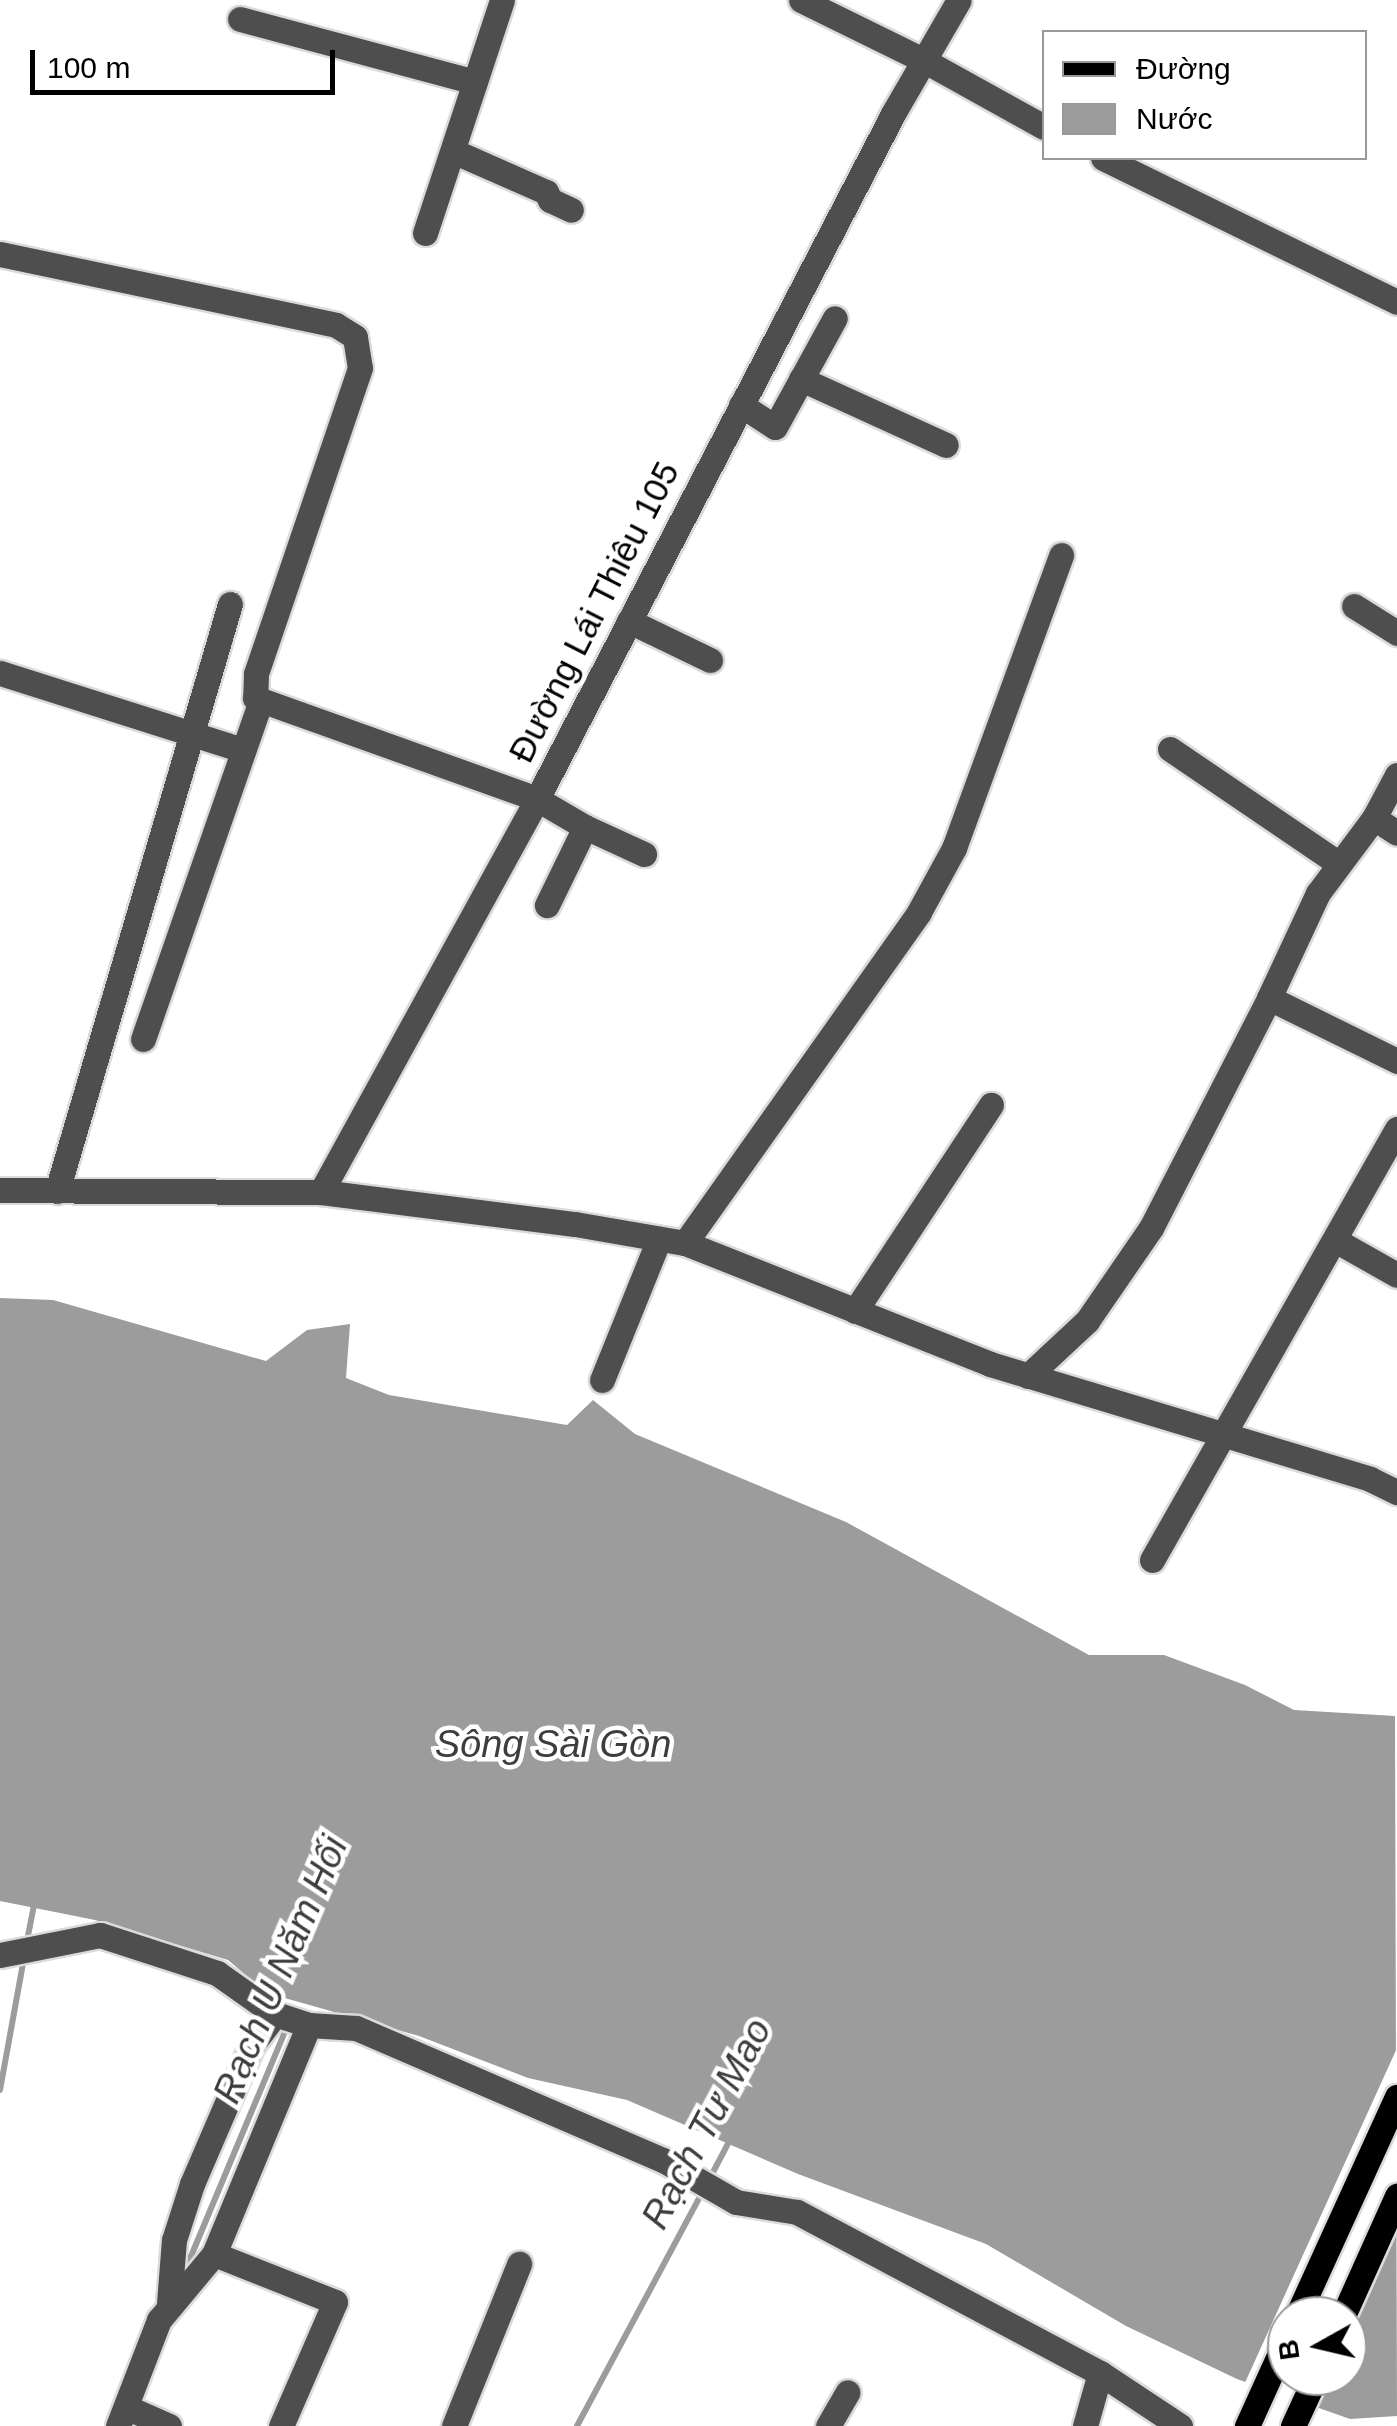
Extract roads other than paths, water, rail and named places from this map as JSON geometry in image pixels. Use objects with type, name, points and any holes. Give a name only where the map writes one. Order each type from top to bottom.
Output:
[{"type":"main road","points":[[1306,2296],[1397,2097]]},
{"type":"main road","points":[[1352,2296],[1397,2196]]},
{"type":"main road","points":[[1247,2426],[1267,2382]]},
{"type":"main road","points":[[1293,2426],[1307,2396]]},
{"type":"street","points":[[426,233],[502,0]]},
{"type":"street","points":[[800,0],[923,60],[1042,126]]},
{"type":"street","name":"Đường Lái Thiêu 105","points":[[321,1192],[536,799],[637,626],[740,406],[923,60],[959,0]]},
{"type":"street","points":[[240,19],[475,82]]},
{"type":"street","points":[[452,151],[546,192],[550,200],[571,210]]},
{"type":"street","points":[[1107,160],[1395,296]]},
{"type":"street","points":[[0,254],[336,324],[355,337],[360,368],[256,674],[254,692],[260,703],[399,746],[536,799],[644,854]]},
{"type":"street","points":[[740,406],[775,427],[835,318]]},
{"type":"street","points":[[801,379],[946,445]]},
{"type":"street","points":[[685,1243],[919,912],[954,848],[1062,556]]},
{"type":"street","points":[[56,1191],[198,734],[230,604]]},
{"type":"street","points":[[1354,606],[1397,632]]},
{"type":"street","points":[[637,626],[710,660]]},
{"type":"street","points":[[0,673],[236,748]]},
{"type":"street","points":[[143,1039],[236,748],[260,703]]},
{"type":"street","points":[[1170,750],[1339,864]]},
{"type":"street","points":[[1028,1376],[1087,1321],[1152,1228],[1318,893],[1374,818],[1397,775]]},
{"type":"street","points":[[1374,818],[1397,833]]},
{"type":"street","points":[[546,905],[585,827]]},
{"type":"street","points":[[1269,998],[1397,1061]]},
{"type":"street","points":[[855,1311],[991,1105]]},
{"type":"street","points":[[1152,1560],[1227,1435],[1397,1129]]},
{"type":"street","points":[[0,1190],[321,1192],[685,1243],[1028,1376],[1370,1479],[1397,1492]]},
{"type":"street","points":[[602,1380],[659,1239]]},
{"type":"street","points":[[1335,1240],[1397,1274]]},
{"type":"street","points":[[6,1954],[100,1935],[218,1972],[276,2015],[306,2024],[356,2028],[663,2160],[736,2202],[796,2212],[1100,2373],[1180,2426]]},
{"type":"street","points":[[170,2303],[174,2240],[192,2184],[252,2045],[276,2015]]},
{"type":"street","points":[[169,2426],[122,2417],[158,2320],[214,2254],[306,2024]]},
{"type":"street","points":[[214,2254],[335,2302],[281,2426]]},
{"type":"street","points":[[459,2424],[519,2264]]},
{"type":"street","points":[[1085,2426],[1100,2373]]},
{"type":"street","points":[[828,2426],[848,2392]]},
{"type":"water","name":"Sông Sài Gòn","points":[[0,1298],[53,1300],[266,1361],[307,1330],[350,1324],[346,1378],[389,1395],[567,1425],[593,1400],[635,1434],[846,1522],[1089,1655],[1164,1655],[1245,1685],[1294,1710],[1395,1716],[1397,2416],[1350,2419],[1285,2396],[1367,2396],[1367,2296],[1267,2296],[1267,2390],[1126,2326],[986,2244],[798,2174],[627,2100],[528,2078],[419,2036],[267,1993],[228,1960],[95,1920],[0,1901]]},
{"type":"waterway","points":[[27,1941],[34,1904]]},
{"type":"waterway","points":[[0,2090],[24,1958]]},
{"type":"waterway","name":"Rạch U Năm Hối","points":[[184,2273],[287,2027]]},
{"type":"waterway","name":"Rạch Tư Mao","points":[[710,2178],[732,2136]]},
{"type":"waterway","name":"Rạch Tư Mao","points":[[577,2426],[704,2189]]}]
